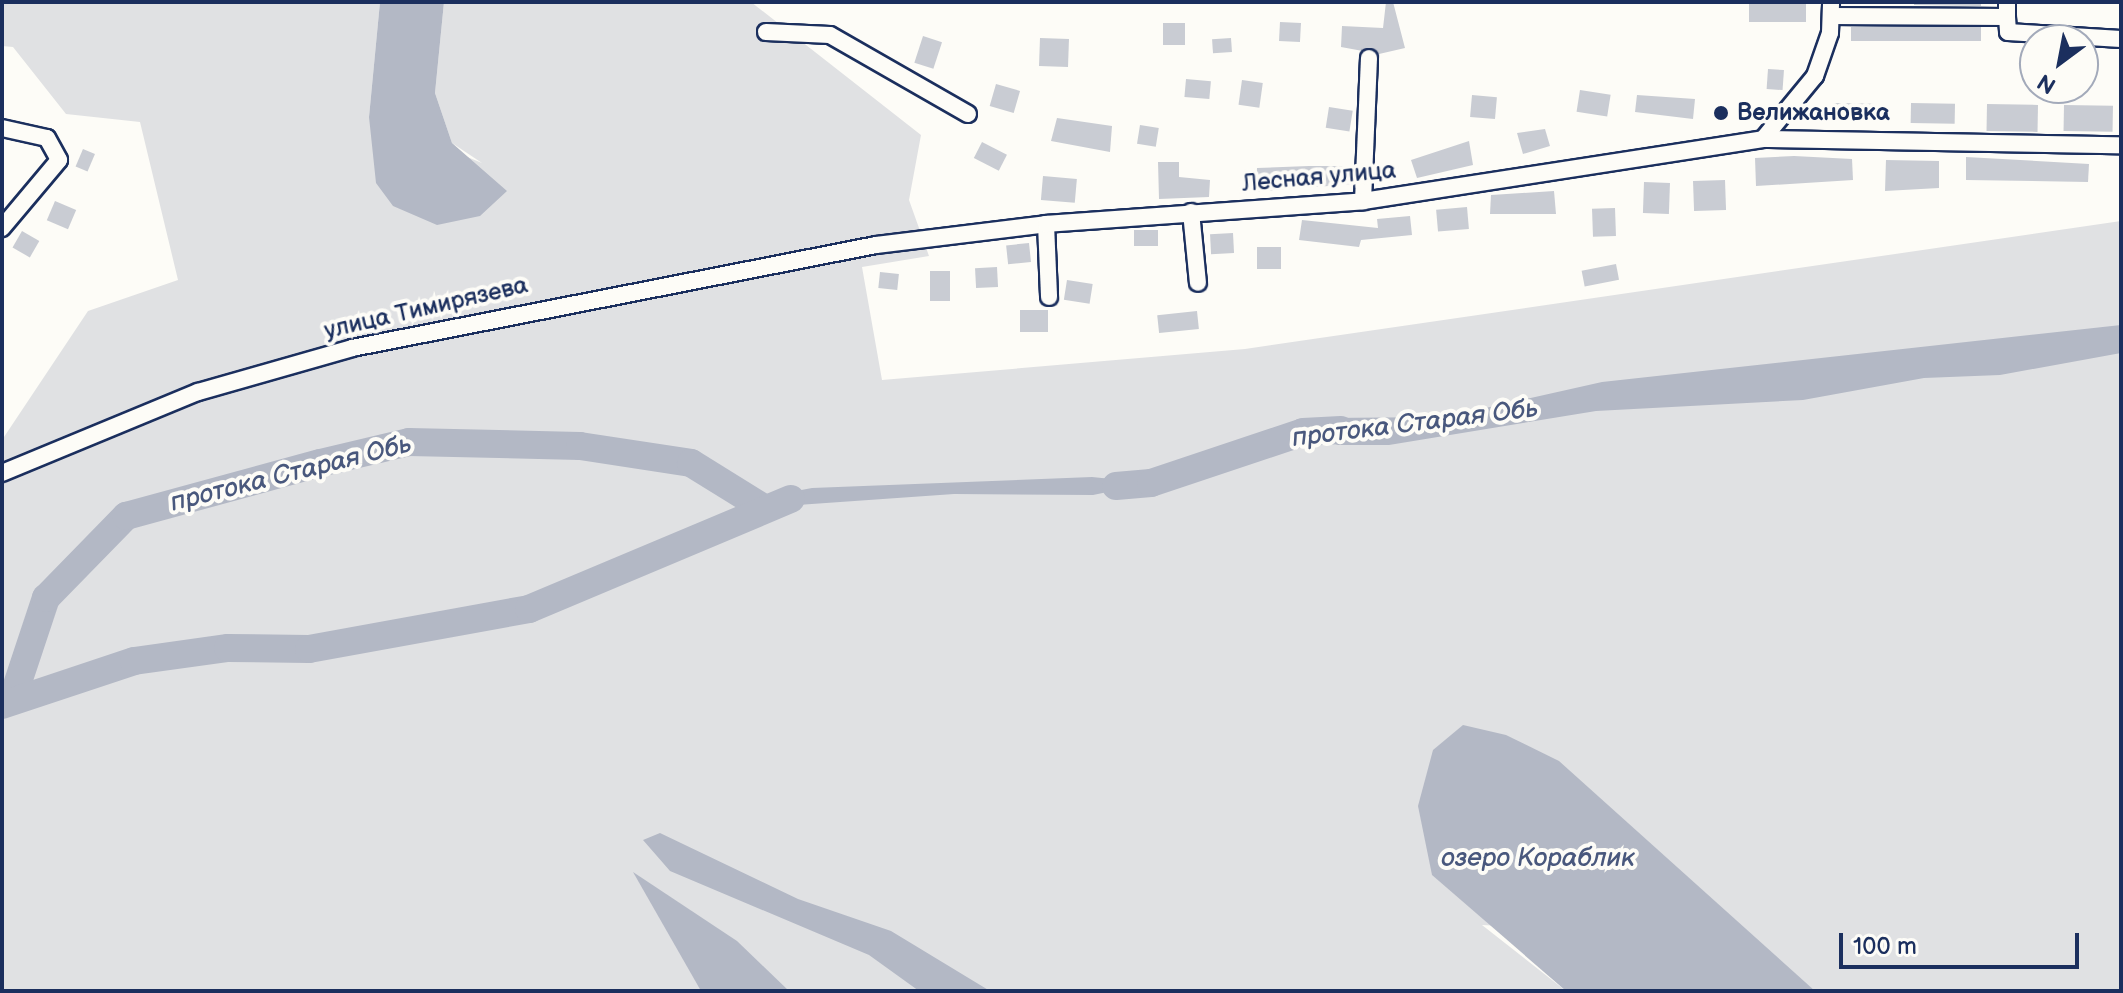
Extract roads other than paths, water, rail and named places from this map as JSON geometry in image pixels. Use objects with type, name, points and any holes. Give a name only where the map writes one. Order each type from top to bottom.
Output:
[{"type":"street","points":[[1763,139],[1815,76],[1831,9],[2007,10],[2008,32],[2121,39]]},
{"type":"street","points":[[766,32],[830,35],[968,114]]},
{"type":"street","points":[[1363,201],[1369,58]]},
{"type":"street","points":[[2,128],[47,138],[59,160],[2,228]]},
{"type":"street","name":"Лесная улица","points":[[876,245],[1046,224],[1363,201],[1763,139],[2121,145]]},
{"type":"street","points":[[1191,212],[1198,283]]},
{"type":"street","points":[[1046,224],[1049,297]]},
{"type":"street","name":"улица Тимирязева","points":[[2,473],[198,392],[311,359],[512,312],[876,245]]},
{"type":"water","points":[[380,2],[444,2],[435,93],[452,143],[507,191],[480,216],[437,225],[393,206],[376,183],[369,117]]},
{"type":"water","points":[[2121,325],[2121,353],[2000,375],[1924,378],[1803,400],[1596,411],[1389,445],[1338,445],[1303,432],[1326,418],[1445,417],[1602,382]]},
{"type":"water","points":[[1092,477],[1151,483],[1093,495],[954,494],[754,508],[764,497],[812,488]]},
{"type":"water","name":"озеро Кораблик","points":[[1463,725],[1506,735],[1559,761],[1815,991],[1566,991],[1432,875],[1418,806],[1433,750]]},
{"type":"water","points":[[660,833],[798,899],[891,931],[990,991],[919,991],[869,955],[670,871],[643,840]]},
{"type":"water","points":[[633,872],[737,941],[789,991],[701,991]]},
{"type":"waterway","name":"протока Старая Обь","points":[[1116,486],[1151,483],[1303,432],[1341,430]]},
{"type":"waterway","name":"протока Старая Обь","points":[[12,700],[46,598],[126,516],[320,463],[409,442],[580,446],[691,463],[762,507]]},
{"type":"waterway","name":"протока Старая Обь","points":[[2,705],[134,661],[228,648],[309,649],[529,609],[791,499]]},
{"type":"place","name":"Велижановка","points":[[1721,113]]}]
